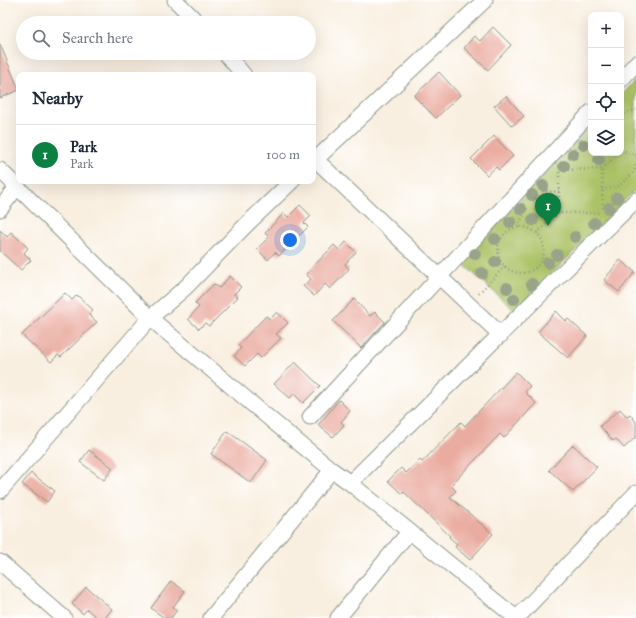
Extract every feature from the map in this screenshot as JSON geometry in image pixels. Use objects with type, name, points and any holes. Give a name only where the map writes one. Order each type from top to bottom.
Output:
[{"type":"street","points":[[175,0],[191,16]]},
{"type":"street","points":[[316,157],[485,0]]},
{"type":"street","points":[[231,60],[241,72]]},
{"type":"street","points":[[624,77],[636,64]]},
{"type":"street","points":[[310,417],[588,115]]},
{"type":"street","points":[[316,161],[501,335]]},
{"type":"street","points":[[0,170],[150,318],[332,470],[516,618],[636,494]]},
{"type":"street","points":[[0,491],[150,318],[186,287],[246,225],[289,184]]},
{"type":"street","points":[[0,209],[17,187]]},
{"type":"street","points":[[350,483],[636,200]]},
{"type":"street","points":[[212,618],[332,470]]},
{"type":"street","points":[[338,618],[408,532]]},
{"type":"street","points":[[0,562],[64,618]]},
{"type":"path","points":[[624,114],[636,110]]},
{"type":"path","points":[[624,151],[629,154],[636,155]]},
{"type":"path","points":[[559,213],[559,170],[602,169],[615,156]]},
{"type":"path","points":[[602,190],[620,186],[634,172],[636,165]]},
{"type":"path","points":[[537,233],[559,213],[603,213],[602,169]]},
{"type":"path","points":[[518,227],[525,210],[534,200],[546,192],[559,191]]},
{"type":"path","points":[[518,227],[528,228],[537,233],[543,243],[544,248],[542,258],[538,264],[531,270],[521,272],[511,270],[505,266],[498,254],[499,244],[504,234],[511,229],[518,227]]},
{"type":"path","points":[[468,305],[505,266]]},
{"type":"green space","points":[[636,79],[636,189],[515,311],[461,262],[588,129],[588,156],[624,156],[624,92]]},
{"type":"building","points":[[493,27],[511,45],[488,70],[464,48],[474,36],[480,41]]},
{"type":"building","points":[[0,44],[16,83],[16,91],[0,98]]},
{"type":"building","points":[[439,72],[460,95],[436,118],[414,96]]},
{"type":"building","points":[[506,96],[524,116],[512,126],[494,106]]},
{"type":"building","points":[[494,136],[513,156],[499,170],[496,167],[487,175],[471,159]]},
{"type":"building","points":[[300,205],[311,216],[304,223],[308,227],[279,256],[275,252],[268,260],[257,249],[269,237],[265,233],[284,213],[288,217]]},
{"type":"building","points":[[0,230],[7,237],[11,232],[28,248],[24,253],[31,260],[21,270],[0,251]]},
{"type":"building","points":[[346,242],[356,252],[345,264],[349,269],[330,289],[325,284],[314,296],[303,286],[311,279],[306,274],[334,245],[339,250]]},
{"type":"building","points":[[620,260],[635,272],[619,292],[604,280]]},
{"type":"building","points":[[230,276],[241,287],[234,294],[238,297],[209,326],[205,323],[199,329],[188,319],[199,307],[195,303],[214,284],[219,288]]},
{"type":"building","points":[[65,293],[72,300],[77,295],[93,310],[89,315],[97,322],[61,357],[58,355],[51,362],[22,335]]},
{"type":"building","points":[[354,299],[370,316],[375,312],[385,322],[361,348],[333,321]]},
{"type":"building","points":[[556,311],[566,321],[568,319],[587,336],[568,358],[538,332]]},
{"type":"building","points":[[277,312],[288,323],[276,334],[281,338],[261,358],[257,354],[245,366],[234,356],[241,348],[238,345],[266,316],[270,319]]},
{"type":"building","points":[[295,362],[320,386],[303,403],[294,394],[290,398],[274,384]]},
{"type":"building","points":[[516,372],[530,386],[525,392],[536,403],[504,438],[500,434],[451,485],[456,491],[450,497],[493,534],[470,560],[455,547],[457,544],[449,537],[450,536],[404,492],[402,494],[388,481],[401,468],[406,473],[420,460],[422,462],[461,422],[465,426]]},
{"type":"building","points":[[339,400],[350,411],[341,422],[344,425],[333,437],[318,425]]},
{"type":"building","points":[[620,409],[627,417],[630,414],[636,422],[636,437],[624,448],[616,439],[613,441],[600,426]]},
{"type":"building","points":[[227,431],[267,460],[251,483],[211,454]]},
{"type":"building","points":[[573,445],[597,467],[573,492],[549,470]]},
{"type":"building","points":[[89,450],[113,468],[104,480],[80,462]]},
{"type":"building","points":[[31,473],[55,491],[47,502],[22,484]]},
{"type":"building","points":[[171,581],[185,591],[173,607],[177,610],[171,618],[164,618],[151,608]]},
{"type":"building","points":[[86,587],[112,609],[105,618],[97,618],[87,609],[83,614],[72,604]]},
{"type":"place","name":"Park","points":[[548,226]]}]
